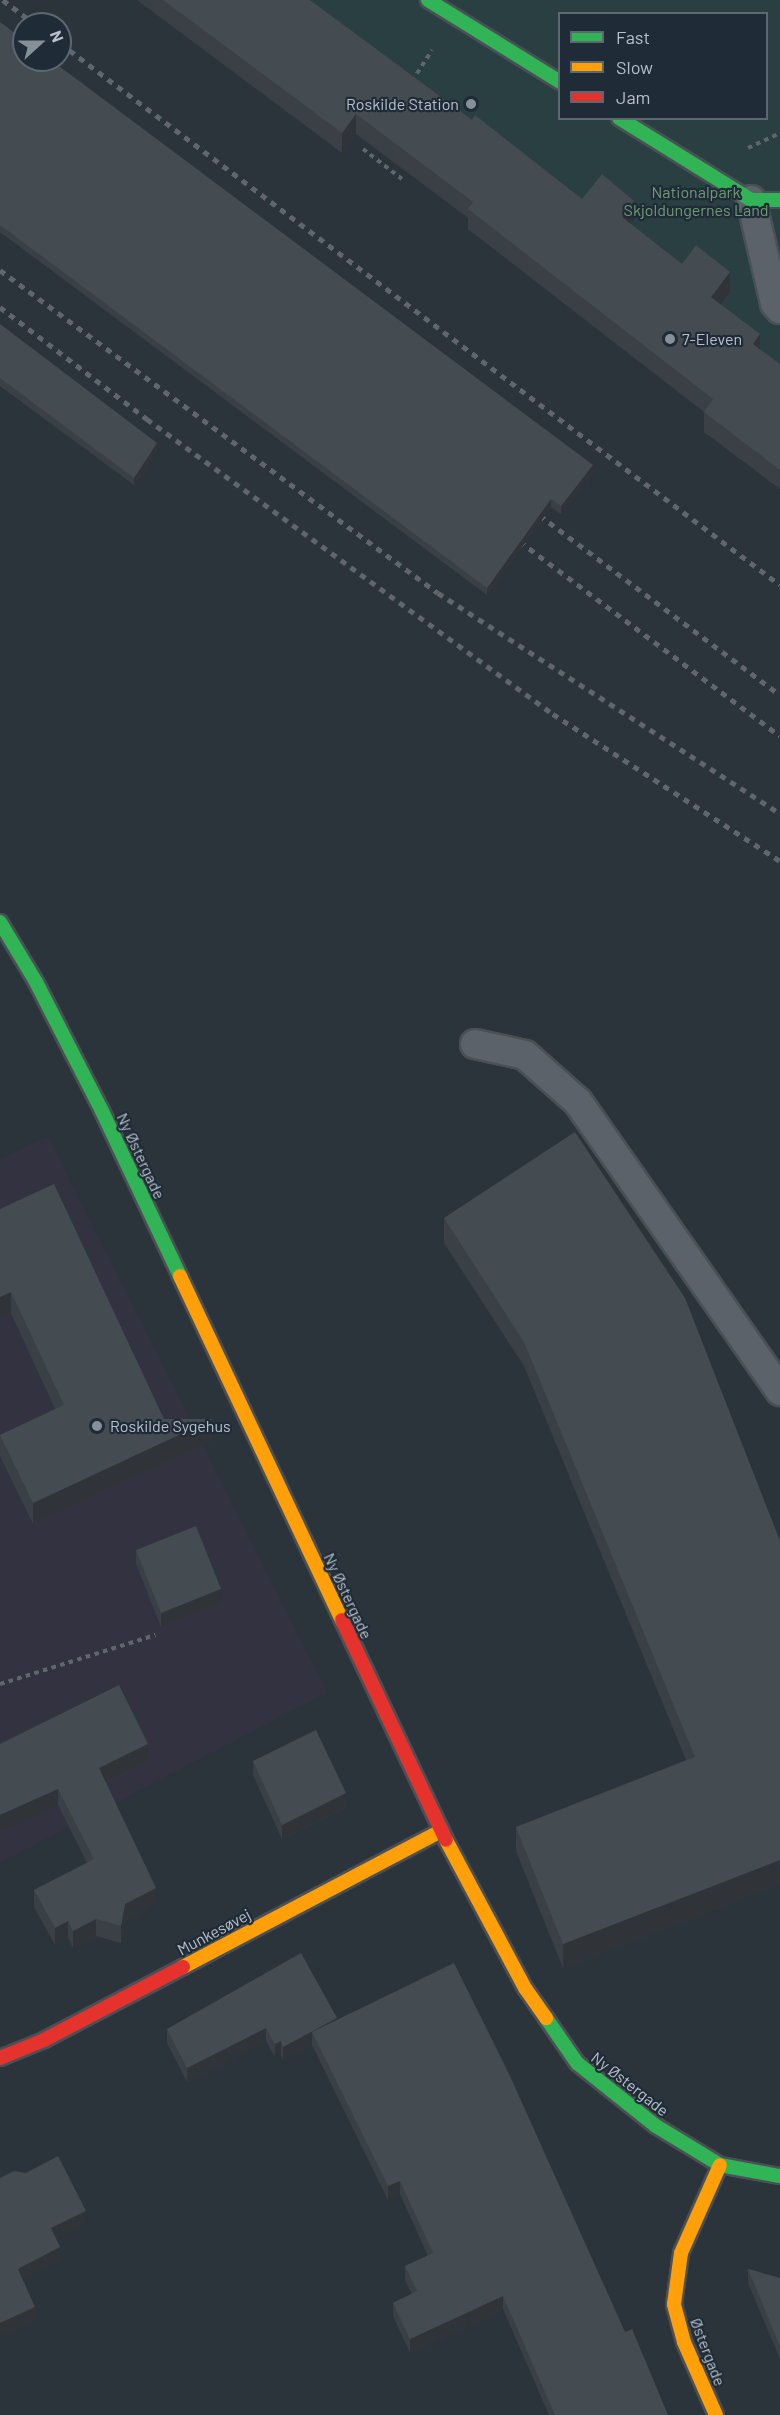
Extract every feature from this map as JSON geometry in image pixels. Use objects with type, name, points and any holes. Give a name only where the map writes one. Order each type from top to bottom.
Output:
[{"type":"main road","points":[[428,0],[558,81]]},
{"type":"main road","points":[[622,120],[751,200],[780,200]]},
{"type":"main road","name":"Ny Østergade","points":[[0,922],[36,982],[102,1111],[441,1832],[525,1988],[577,2063],[656,2126],[720,2165],[780,2176]]},
{"type":"main road","name":"Munkesøvej","points":[[0,2058],[44,2040],[441,1832]]},
{"type":"main road","name":"Østergade","points":[[716,2415],[688,2351],[674,2304],[681,2253],[720,2165]]},
{"type":"lane","points":[[751,200],[775,303],[780,309]]},
{"type":"lane","points":[[476,1044],[525,1054],[578,1102],[780,1391]]},
{"type":"path","points":[[363,149],[402,179]]},
{"type":"path","points":[[0,1684],[155,1635]]},
{"type":"shaded area","name":"Roskilde Sygehus","points":[[48,1136],[327,1693],[0,1863],[0,1159]]},
{"type":"green space","name":"Nationalpark Skjoldungernes Land","points":[[295,0],[780,0],[780,370]]},
{"type":"building","points":[[163,0],[310,0],[472,120],[475,115],[582,199],[602,174],[634,201],[622,217],[682,264],[696,245],[730,272],[711,297],[760,334],[753,344],[780,364],[780,470],[704,412],[713,399],[468,209],[473,202],[356,114],[342,133]]},
{"type":"building","points":[[0,22],[12,31],[12,72],[67,72],[593,465],[561,506],[551,499],[487,588],[0,225]]},
{"type":"building","points":[[0,324],[157,443],[134,478],[0,378]]},
{"type":"building","points":[[575,1132],[685,1298],[780,1541],[780,1860],[563,1944],[516,1827],[695,1757],[524,1342],[444,1218]]},
{"type":"building","points":[[54,1184],[164,1419],[213,1419],[33,1503],[0,1435],[64,1405],[11,1292],[0,1297],[0,1209]]},
{"type":"building","points":[[196,1526],[221,1589],[161,1613],[136,1550]]},
{"type":"building","points":[[119,1685],[148,1744],[99,1768],[156,1888],[125,1904],[121,1926],[96,1919],[73,1931],[68,1921],[55,1928],[34,1890],[94,1859],[58,1789],[0,1815],[0,1744]]},
{"type":"building","points":[[316,1730],[346,1793],[282,1825],[253,1761]]},
{"type":"building","points":[[301,1953],[337,2018],[283,2047],[281,2041],[275,2044],[266,2028],[187,2068],[167,2029]]},
{"type":"building","points":[[454,1963],[510,2076],[625,2332],[632,2329],[668,2415],[555,2415],[503,2296],[410,2339],[393,2303],[417,2291],[405,2266],[433,2253],[400,2181],[388,2186],[312,2032]]},
{"type":"building","points":[[58,2156],[86,2211],[51,2228],[60,2247],[18,2269],[35,2307],[0,2323],[0,2178],[14,2171],[26,2173]]},
{"type":"building","points":[[748,2269],[780,2278],[780,2346]]},
{"type":"railway","points":[[3,0],[19,12]]},
{"type":"railway","points":[[72,52],[780,585]]},
{"type":"railway","points":[[0,270],[438,593],[780,813]]},
{"type":"railway","points":[[0,307],[147,419],[553,714],[780,861]]},
{"type":"railway","points":[[530,508],[780,695]]},
{"type":"railway","points":[[510,534],[780,736]]},
{"type":"traffic: fast","points":[[428,0],[558,81]]},
{"type":"traffic: fast","points":[[622,120],[751,200],[780,200]]},
{"type":"traffic: fast","points":[[0,922],[36,982],[102,1111],[180,1276]]},
{"type":"traffic: fast","points":[[546,2018],[577,2063],[656,2126],[720,2165],[780,2176]]},
{"type":"traffic: slow","points":[[180,1276],[342,1620]]},
{"type":"traffic: slow","points":[[183,1967],[441,1831]]},
{"type":"traffic: slow","points":[[446,1840],[525,1988],[546,2018]]},
{"type":"traffic: slow","points":[[716,2415],[684,2342],[674,2304],[681,2253],[720,2165]]},
{"type":"traffic: jam","points":[[342,1620],[446,1840]]},
{"type":"traffic: jam","points":[[0,2058],[44,2040],[183,1967]]},
{"type":"place","name":"Roskilde Station","points":[[471,104]]},
{"type":"place","name":"7-Eleven","points":[[670,339]]},
{"type":"place","name":"Roskilde Sygehus","points":[[97,1426]]}]
